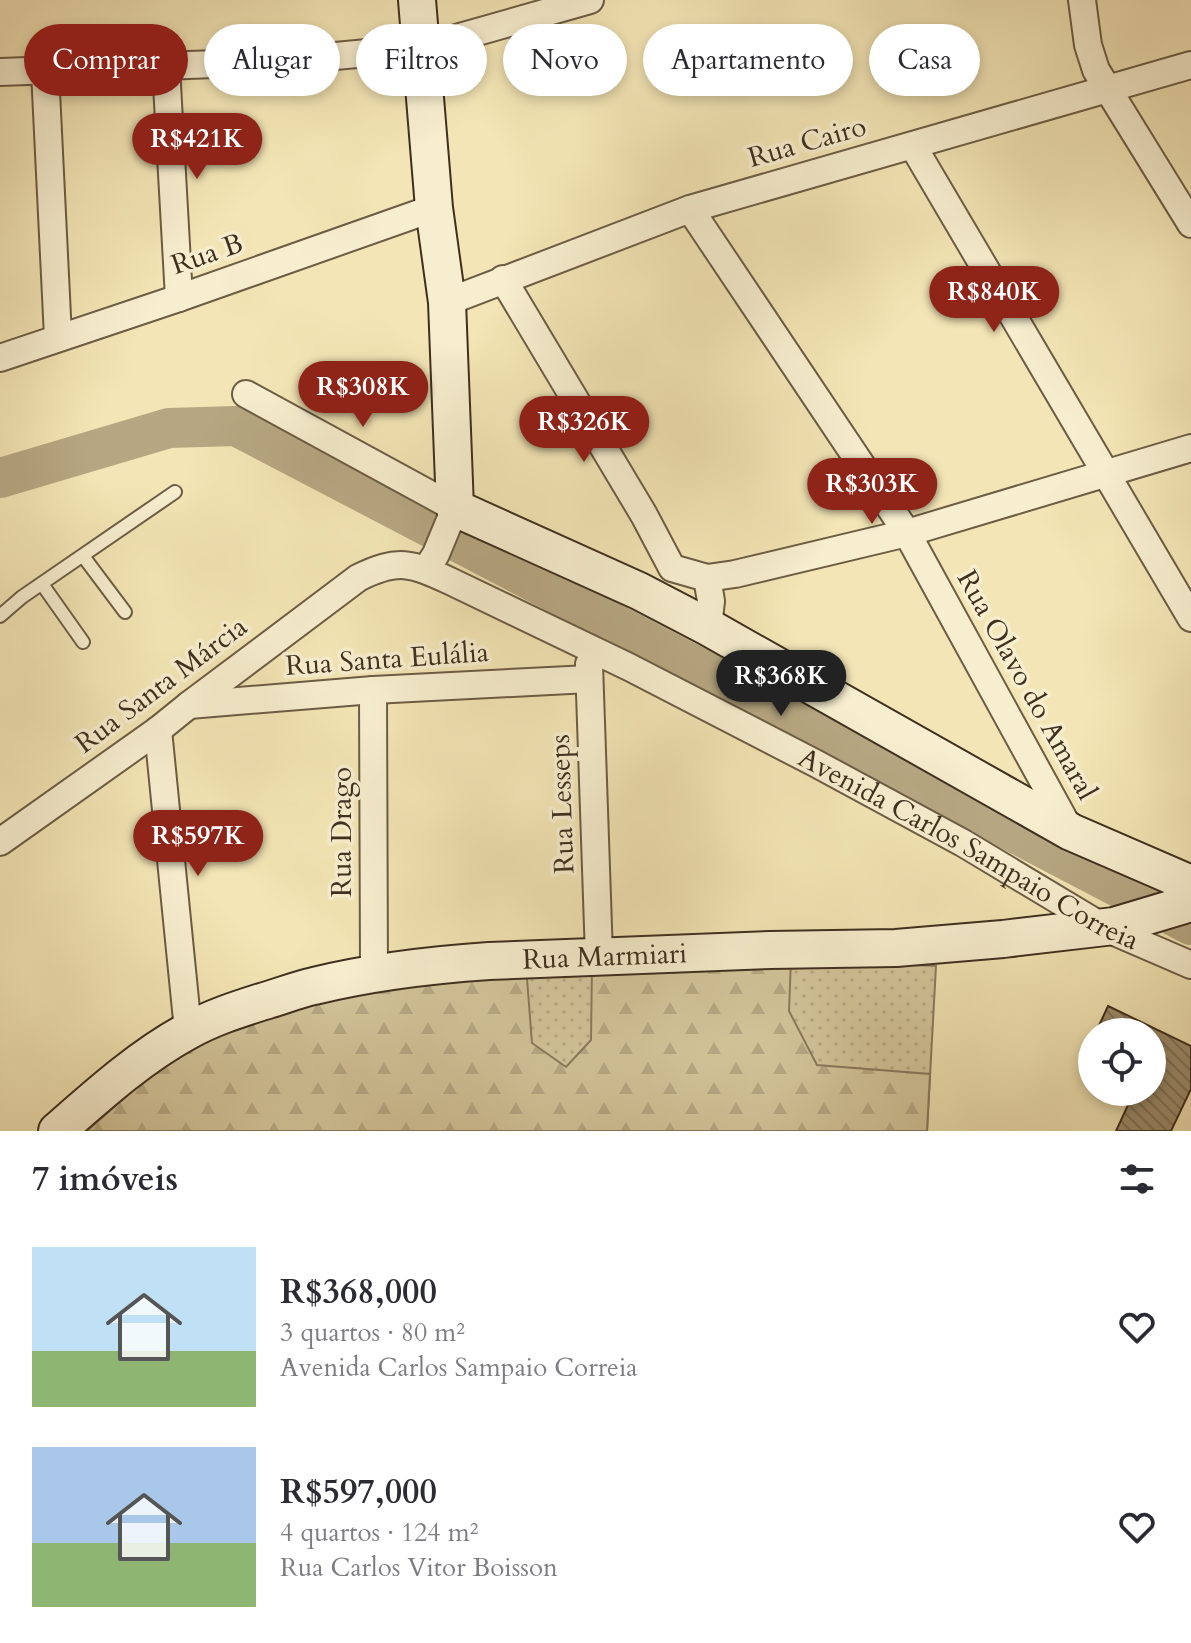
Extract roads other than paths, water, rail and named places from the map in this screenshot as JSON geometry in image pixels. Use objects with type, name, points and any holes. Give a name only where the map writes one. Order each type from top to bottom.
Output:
[{"type":"street","points":[[417,0],[419,24]]},
{"type":"street","points":[[487,29],[590,0]]},
{"type":"street","points":[[1082,0],[1088,45],[1096,70],[1191,224]]},
{"type":"street","points":[[188,66],[356,54]]},
{"type":"street","name":"Rua Cairo","points":[[447,302],[690,209],[1191,65]]},
{"type":"street","points":[[0,72],[24,71]]},
{"type":"street","points":[[46,96],[58,337]]},
{"type":"street","points":[[168,96],[179,298]]},
{"type":"street","points":[[425,96],[434,208],[447,302],[454,512],[431,562]]},
{"type":"street","points":[[913,146],[1191,618]]},
{"type":"street","name":"Rua B","points":[[0,358],[434,208]]},
{"type":"street","name":"Rua Olavo do Amaral","points":[[690,209],[907,533],[1071,832]]},
{"type":"street","points":[[503,279],[644,515],[672,568]]},
{"type":"street","points":[[246,394],[454,512],[639,591],[708,627],[1071,832],[1191,884]]},
{"type":"street","points":[[639,591],[654,576],[672,568],[707,578],[735,574],[907,533],[1191,448]]},
{"type":"street","name":"Avenida Carlos Sampaio Correia","points":[[358,578],[389,565],[431,562],[590,649],[815,763],[1108,926],[1191,965]]},
{"type":"street","name":"Rua Santa Márcia","points":[[0,842],[158,730],[358,578]]},
{"type":"street","points":[[707,578],[711,601],[708,627]]},
{"type":"street","name":"Rua Lesseps","points":[[590,649],[599,956]]},
{"type":"street","name":"Rua Santa Eulália","points":[[189,705],[373,690],[589,679]]},
{"type":"street","name":"Rua Drago","points":[[373,690],[374,974]]},
{"type":"street","points":[[158,730],[188,1030]]},
{"type":"street","name":"Rua Marmiari","points":[[57,1131],[148,1056],[188,1030],[226,1013],[310,986],[446,963],[896,948],[1003,939],[1108,926],[1191,903]]},
{"type":"lane","points":[[0,616],[22,597],[175,492]]},
{"type":"lane","points":[[83,556],[125,612]]},
{"type":"lane","points":[[42,584],[83,642]]},
{"type":"lane","points":[[0,601],[22,597]]},
{"type":"waterway","points":[[0,478],[169,428],[236,426],[1191,925]]}]
